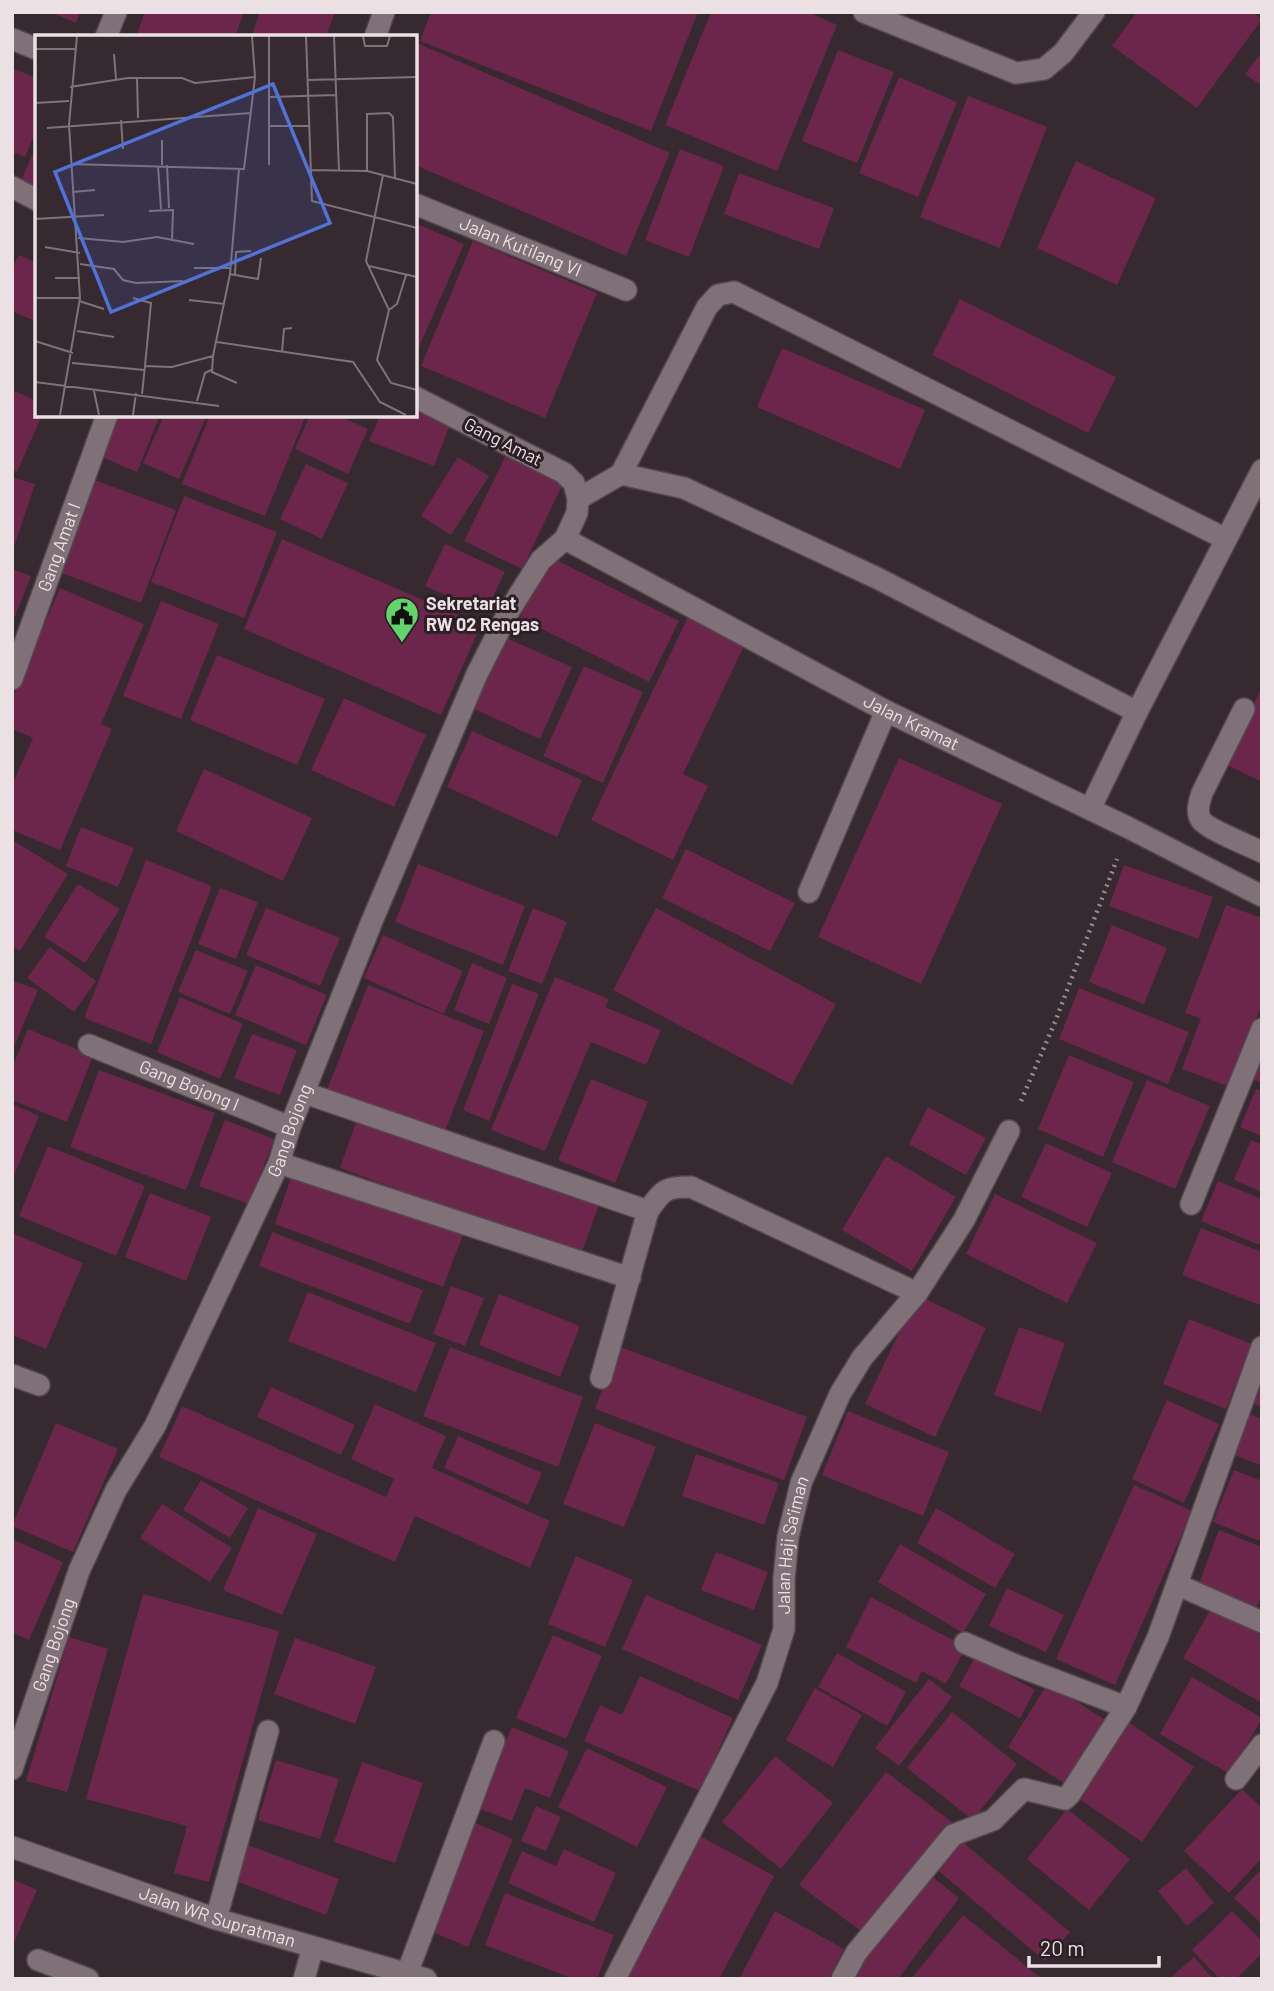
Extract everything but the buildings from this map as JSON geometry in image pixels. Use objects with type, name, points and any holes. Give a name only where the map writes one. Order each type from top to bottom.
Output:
[{"type":"street","points":[[107,35],[116,12]]},
{"type":"street","points":[[376,35],[384,12]]},
{"type":"street","points":[[864,12],[1016,73],[1044,69],[1063,53],[1094,12]]},
{"type":"street","points":[[12,39],[35,48]]},
{"type":"street","points":[[12,187],[35,199]]},
{"type":"street","name":"Jalan Kutilang VI","points":[[416,204],[626,290]]},
{"type":"street","points":[[578,499],[621,474],[707,307],[718,295],[734,292],[1226,539]]},
{"type":"street","name":"Gang Amat","points":[[416,398],[564,473],[574,483],[578,499]]},
{"type":"street","name":"Gang Amat I","points":[[12,679],[107,416]]},
{"type":"street","points":[[1090,809],[1262,470]]},
{"type":"street","points":[[621,474],[696,493],[877,578],[1137,712]]},
{"type":"street","name":"Gang Bojong","points":[[12,1769],[79,1571],[116,1490],[155,1426],[279,1163],[290,1127],[372,920],[477,674],[509,611],[541,560],[565,539],[577,513],[578,499]]},
{"type":"street","name":"Jalan Kramat","points":[[565,539],[886,711],[1129,828],[1262,896]]},
{"type":"street","points":[[1244,709],[1202,793],[1198,813],[1205,824],[1262,852]]},
{"type":"street","points":[[809,892],[886,711]]},
{"type":"street","points":[[1191,1204],[1262,1028]]},
{"type":"street","name":"Gang Bojong I","points":[[89,1045],[290,1127]]},
{"type":"street","points":[[305,1093],[648,1211]]},
{"type":"street","name":"Jalan Haji Sa'iman","points":[[615,1979],[767,1683],[784,1629],[784,1579],[788,1537],[798,1493],[840,1394],[862,1358],[917,1293],[964,1220],[1009,1131]]},
{"type":"street","points":[[279,1163],[630,1278]]},
{"type":"street","points":[[601,1378],[648,1211],[662,1192],[670,1187],[691,1187],[917,1293]]},
{"type":"street","points":[[842,1979],[856,1953],[953,1835],[993,1820],[1024,1789],[1065,1799],[1126,1707],[1158,1637],[1262,1347]]},
{"type":"street","points":[[12,1375],[39,1385]]},
{"type":"street","points":[[1178,1585],[1262,1622]]},
{"type":"street","points":[[965,1643],[1126,1707]]},
{"type":"street","points":[[216,1919],[268,1731]]},
{"type":"street","points":[[413,1977],[494,1741]]},
{"type":"street","points":[[1236,1779],[1262,1745]]},
{"type":"street","name":"Jalan WR Supratman","points":[[12,1847],[216,1919],[413,1977]]},
{"type":"street","points":[[304,1979],[313,1947]]},
{"type":"street","points":[[38,1960],[88,1979]]},
{"type":"path","points":[[1009,1131],[1055,1022],[1129,828]]},
{"type":"place","name":"Sekretariat RW 02 Rengas","points":[[402,644]]}]
